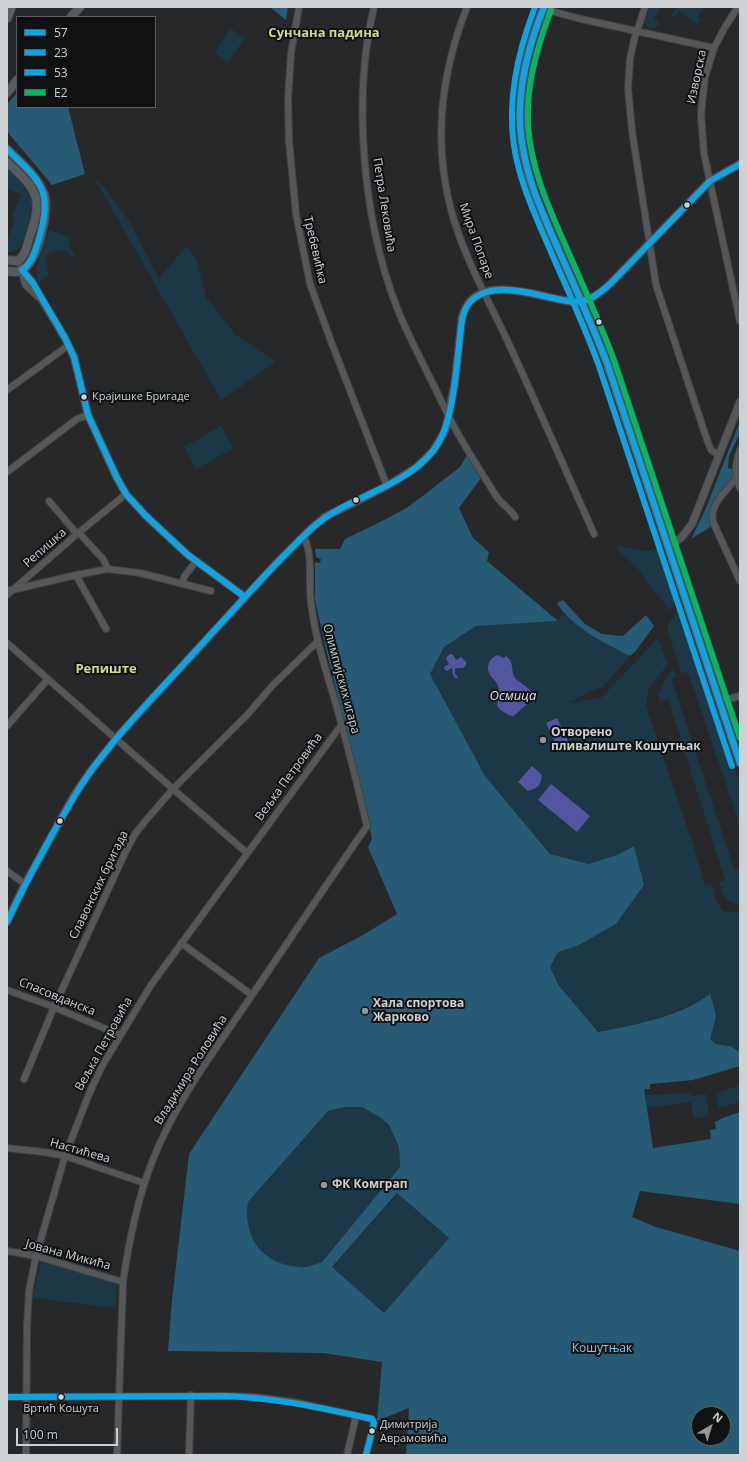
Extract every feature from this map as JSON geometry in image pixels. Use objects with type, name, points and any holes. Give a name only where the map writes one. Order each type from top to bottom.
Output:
[{"type":"main road","points":[[7,18],[11,7]]},
{"type":"main road","points":[[72,16],[80,7]]},
{"type":"main road","points":[[543,8],[530,45],[522,87],[521,118],[523,152],[530,181],[535,196],[582,301],[607,363],[740,763]]},
{"type":"main road","points":[[7,93],[16,81]]},
{"type":"main road","points":[[7,149],[37,179],[41,185],[47,204],[45,221],[33,257],[29,264],[22,270],[15,272],[7,271]]},
{"type":"main road","points":[[7,162],[32,188],[38,206],[36,218],[24,254],[18,260],[7,260]]},
{"type":"street","name":"Требевићка","points":[[299,7],[291,53],[288,99],[289,141],[296,214],[310,284],[386,486]]},
{"type":"street","name":"Петра Лековића","points":[[374,7],[367,43],[363,97],[365,162],[373,221],[383,266],[396,307],[449,416],[498,499],[515,517]]},
{"type":"street","name":"Мира Попаре","points":[[466,7],[450,55],[442,98],[440,141],[444,175],[454,219],[465,252],[594,534]]},
{"type":"street","points":[[645,7],[630,59],[628,88],[654,280],[660,302],[711,450],[719,455]]},
{"type":"street","name":"Изворска","points":[[738,7],[724,27],[714,48],[706,78],[701,114],[702,142],[740,321]]},
{"type":"street","points":[[543,8],[714,48]]},
{"type":"street","points":[[7,922],[25,884],[80,787],[116,739],[245,597],[303,536],[325,518],[408,473],[430,454],[443,435],[449,416],[464,311],[471,300],[492,290],[505,289],[568,302],[582,301],[594,297],[603,291],[710,181],[740,164]]},
{"type":"street","points":[[18,260],[22,270],[32,280],[69,345],[79,371],[88,414],[117,478],[126,494],[146,516],[196,561],[245,597]]},
{"type":"street","points":[[7,390],[69,345]]},
{"type":"street","points":[[668,546],[680,538],[692,524],[740,402]]},
{"type":"street","points":[[7,472],[77,419],[88,414]]},
{"type":"street","points":[[740,450],[735,468],[736,478],[740,488]]},
{"type":"street","points":[[736,478],[714,507],[712,516],[713,522],[740,581]]},
{"type":"street","name":"Репишка","points":[[7,595],[10,590],[126,494]]},
{"type":"street","points":[[49,501],[78,533]]},
{"type":"street","name":"Репишка","points":[[78,533],[102,559],[108,569]]},
{"type":"street","name":"Олимпијских игара","points":[[303,536],[309,552],[311,601],[318,641],[342,724],[367,826]]},
{"type":"street","points":[[182,584],[184,577],[196,561]]},
{"type":"street","points":[[10,590],[108,569],[140,573],[211,591]]},
{"type":"street","points":[[76,575],[106,629]]},
{"type":"street","name":"Славонских бригада","points":[[24,1079],[54,1007],[129,844],[147,819],[173,789],[248,714],[272,686],[318,641]]},
{"type":"street","points":[[7,642],[247,853]]},
{"type":"street","points":[[7,726],[48,679]]},
{"type":"street","points":[[720,701],[740,696]]},
{"type":"street","name":"Вељка Петровића","points":[[26,1455],[27,1327],[29,1291],[36,1256],[65,1156],[89,1094],[102,1066],[151,985],[342,724]]},
{"type":"street","name":"Владимира Роловића","points":[[117,1455],[123,1282],[130,1239],[144,1183],[164,1135],[200,1072],[367,826]]},
{"type":"street","points":[[7,871],[25,884]]},
{"type":"street","points":[[181,943],[252,995]]},
{"type":"street","name":"Спасовданска","points":[[7,990],[54,1007],[120,1035]]},
{"type":"street","name":"Настићева","points":[[7,1148],[65,1156],[144,1183]]},
{"type":"street","name":"Јована Микића","points":[[7,1252],[36,1256],[123,1282]]},
{"type":"street","points":[[7,1397],[192,1395],[273,1399],[370,1418],[374,1421],[366,1455]]},
{"type":"street","points":[[189,1455],[192,1395]]},
{"type":"street","points":[[347,1455],[356,1416]]},
{"type":"shaded area","points":[[651,7],[662,7],[654,18],[659,22],[654,29],[646,25],[645,22]]},
{"type":"shaded area","points":[[677,7],[705,7],[698,16],[701,19],[697,24],[680,11],[674,17],[671,15]]},
{"type":"shaded area","points":[[231,29],[245,38],[228,62],[214,53]]},
{"type":"shaded area","points":[[7,168],[21,182],[31,198],[31,208],[25,236],[20,246],[11,252],[7,252],[7,242],[14,220],[11,219],[21,194],[7,189]]},
{"type":"shaded area","points":[[93,176],[104,187],[130,222],[159,279],[186,246],[196,258],[206,297],[236,335],[276,362],[221,400]]},
{"type":"shaded area","points":[[49,230],[67,236],[70,239],[69,245],[75,255],[72,257],[65,251],[51,252],[45,259],[47,261],[47,269],[50,273],[39,282],[37,277],[38,264]]},
{"type":"shaded area","points":[[221,426],[234,448],[196,469],[184,447]]},
{"type":"shaded area","points":[[616,546],[649,551],[662,547],[675,595],[673,606],[669,611],[638,569],[617,549]]},
{"type":"shaded area","points":[[677,612],[682,612],[685,618],[740,784],[740,826],[688,672],[682,674],[667,628]]},
{"type":"shaded area","points":[[562,613],[600,640],[630,656],[603,687],[588,692],[570,703],[601,698],[658,638],[668,664],[648,690],[646,706],[694,847],[705,885],[712,884],[717,902],[723,911],[740,912],[740,1052],[730,1046],[715,1044],[709,1039],[699,1002],[647,1022],[597,1032],[559,987],[550,967],[558,952],[577,946],[634,846],[617,855],[589,864],[550,854],[485,776],[430,674],[444,647],[476,626],[558,621]]},
{"type":"shaded area","points":[[671,670],[674,670],[676,677],[671,678],[735,871],[740,869],[740,904],[730,902],[723,895],[719,882],[725,880],[668,699],[660,702],[658,695]]},
{"type":"shaded area","points":[[740,1085],[740,1102],[719,1108],[715,1094]]},
{"type":"shaded area","points":[[690,1093],[692,1096],[706,1094],[709,1115],[694,1119],[691,1102],[647,1108],[645,1095]]},
{"type":"shaded area","name":"ФК Комграп","points":[[345,1107],[362,1107],[381,1118],[389,1125],[399,1147],[400,1167],[322,1262],[303,1267],[276,1262],[266,1256],[258,1248],[253,1239],[249,1228],[247,1215],[248,1202],[328,1111]]},
{"type":"shaded area","points":[[398,1193],[449,1238],[384,1313],[332,1268]]},
{"type":"shaded area","points":[[41,1262],[117,1283],[115,1308],[32,1298]]},
{"type":"green space","points":[[270,7],[288,7],[286,20]]},
{"type":"green space","points":[[16,94],[16,108],[68,108],[85,174],[52,185],[7,131],[7,104]]},
{"type":"green space","points":[[740,421],[740,433],[729,456],[728,468],[732,469],[733,477],[712,506],[712,526],[691,539],[706,508]]},
{"type":"green space","name":"Кошутњак","points":[[467,455],[481,478],[459,508],[473,538],[489,552],[487,561],[558,621],[476,626],[444,647],[430,674],[485,776],[550,854],[589,864],[617,855],[634,846],[644,885],[616,924],[577,946],[558,952],[550,967],[559,986],[598,1032],[642,1023],[671,1014],[685,1009],[710,994],[716,1017],[710,1039],[715,1044],[730,1046],[740,1052],[740,1066],[693,1080],[650,1084],[650,1089],[644,1089],[653,1148],[711,1139],[710,1130],[716,1129],[715,1122],[740,1112],[740,1204],[640,1191],[632,1217],[656,1227],[740,1251],[740,1455],[406,1455],[409,1408],[377,1421],[382,1362],[323,1353],[168,1351],[172,1300],[189,1154],[319,958],[363,935],[397,914],[368,847],[372,839],[364,801],[315,599],[315,562],[320,563],[321,559],[316,557],[315,549],[340,549],[345,539],[405,509],[460,467]],"holes":[[[345,1107],[362,1107],[381,1118],[389,1125],[399,1147],[400,1167],[322,1262],[303,1267],[288,1265],[276,1261],[266,1255],[258,1248],[249,1227],[247,1215],[248,1202],[328,1111]],[[397,1193],[449,1238],[384,1313],[332,1267]]]},
{"type":"green space","points":[[563,600],[585,624],[602,634],[623,636],[646,615],[654,626],[635,652],[630,656],[579,627],[557,603]]},
{"type":"water","points":[[450,654],[453,655],[456,660],[461,657],[466,662],[466,665],[463,668],[455,669],[455,674],[458,677],[456,679],[453,675],[452,668],[447,671],[444,667],[449,664],[446,658]]},
{"type":"water","name":"Осмица","points":[[498,655],[503,658],[506,656],[509,658],[512,664],[514,676],[531,692],[527,704],[514,716],[504,713],[497,705],[499,688],[490,675],[488,668],[489,662]]},
{"type":"water","points":[[557,718],[568,741],[557,746],[546,723]]},
{"type":"water","points":[[532,766],[542,775],[542,778],[538,786],[528,791],[518,782]]},
{"type":"water","points":[[551,784],[590,816],[577,832],[538,800]]},
{"type":"transit line","name":"53","points":[[535,7],[519,58],[513,93],[512,128],[520,174],[534,213],[599,366],[732,766]]},
{"type":"transit line","name":"23","points":[[544,7],[529,50],[521,95],[520,125],[529,174],[546,220],[607,363],[740,763]]},
{"type":"transit line","name":"E2","points":[[551,10],[537,52],[529,95],[528,125],[533,158],[542,188],[560,234],[614,360],[740,738]]},
{"type":"transit line","name":"57","points":[[7,149],[36,179],[44,197],[45,208],[43,222],[36,247],[31,260],[22,270],[33,283],[65,338],[74,357],[88,415],[117,478],[126,494],[146,516],[188,555],[245,597]]},
{"type":"transit line","name":"57","points":[[7,922],[23,888],[67,808],[82,784],[106,751],[150,700],[273,567],[312,528],[341,508],[406,475],[433,451],[440,441],[449,415],[463,316],[471,301],[489,291],[500,290],[522,291],[578,302],[594,297],[610,284],[710,181],[740,164]]},
{"type":"transit line","name":"57","points":[[7,1397],[226,1396],[299,1404],[372,1419],[374,1423],[366,1455]]},
{"type":"place","name":"Крајишке Бригаде","points":[[84,397]]},
{"type":"place","name":"Отворено пливалиште Кошутњак","points":[[543,740]]},
{"type":"place","name":"Хала спортова Жарково","points":[[365,1011]]},
{"type":"place","name":"ФК Комграп","points":[[324,1185]]},
{"type":"place","name":"Вртић Кошута","points":[[61,1397]]},
{"type":"place","name":"Димитрија Аврамовића","points":[[372,1431]]},
{"type":"district","name":"Сунчана падина","points":[[324,33]]},
{"type":"district","name":"Репиште","points":[[106,669]]}]
